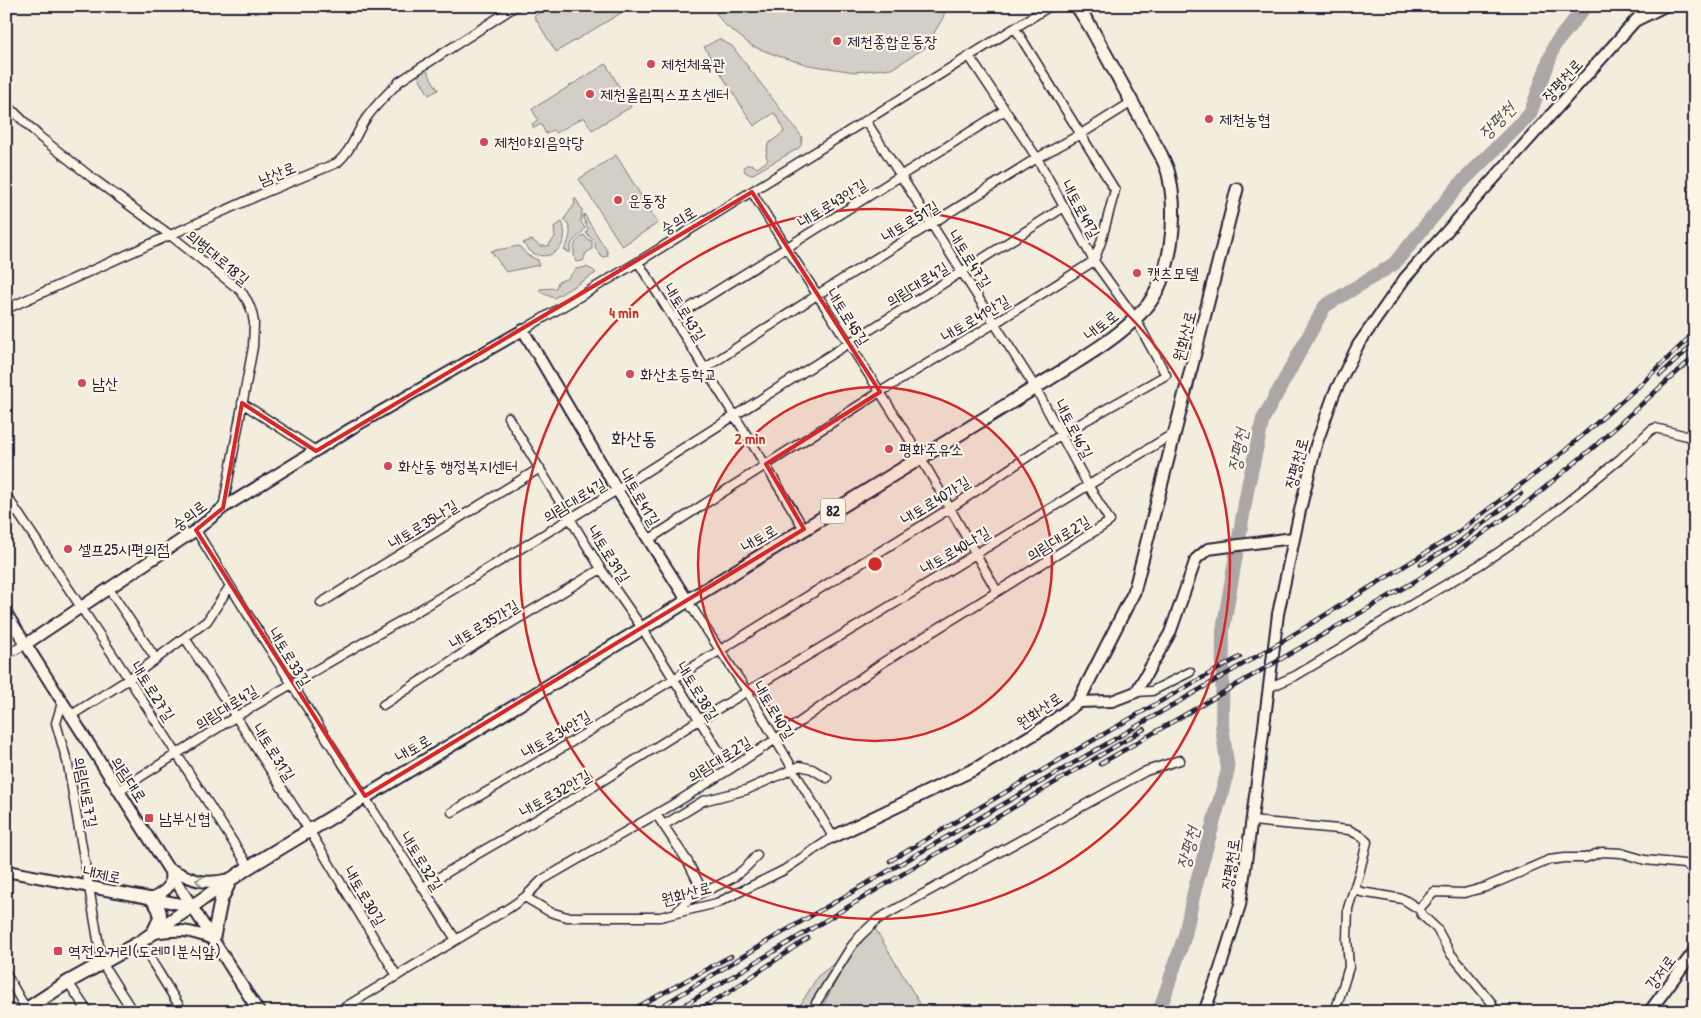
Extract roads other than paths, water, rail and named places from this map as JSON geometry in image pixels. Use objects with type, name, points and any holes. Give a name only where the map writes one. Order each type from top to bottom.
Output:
[{"type":"main road","name":"내토로","points":[[29,1010],[68,982],[154,933],[249,867],[1109,342],[1148,306],[1160,284],[1167,264],[1172,234],[1173,202],[1169,176],[1161,155],[1077,6]]},
{"type":"main road","name":"원화산로","points":[[834,837],[977,768],[1044,728],[1078,702],[1134,592],[1237,189]]},
{"type":"main road","points":[[213,939],[221,900],[231,879]]},
{"type":"main road","points":[[152,899],[160,908],[160,918],[154,933]]},
{"type":"street","name":"숭의로","points":[[6,655],[81,608],[196,530],[223,508],[352,428],[638,262],[1050,6]]},
{"type":"street","name":"장평천로","points":[[1204,1012],[1240,905],[1278,614],[1293,538],[1316,445],[1334,394],[1358,345],[1406,278],[1650,6]]},
{"type":"street","name":"장평천로","points":[[1635,21],[1665,6]]},
{"type":"street","name":"남산로","points":[[6,309],[266,192],[337,163],[345,157],[364,122],[400,81],[513,7]]},
{"type":"street","points":[[1015,28],[1115,190],[1101,242],[1094,260]]},
{"type":"street","name":"내토로49길","points":[[969,56],[1037,158],[1094,260],[1135,318],[1166,375]]},
{"type":"street","name":"내토로51길","points":[[704,369],[817,295],[1037,158],[1081,134],[1132,102]]},
{"type":"street","name":"의병대로18길","points":[[6,104],[40,137],[91,178],[170,235],[240,292],[248,302],[254,322],[253,347],[223,508]]},
{"type":"street","name":"내토로43안길","points":[[673,318],[1005,110]]},
{"type":"street","name":"내토로47길","points":[[866,121],[1035,387]]},
{"type":"street","name":"내토로45길","points":[[752,192],[921,458],[997,591]]},
{"type":"street","name":"의림대로4길","points":[[118,791],[290,683],[429,604],[618,490],[1064,206]]},
{"type":"street","name":"내토로41안길","points":[[648,540],[880,392],[995,323],[1094,260]]},
{"type":"street","name":"내토로43길","points":[[638,262],[704,369],[766,464],[804,529]]},
{"type":"street","name":"내토로41길","points":[[523,330],[648,540],[688,600]]},
{"type":"street","name":"내토로40가길","points":[[673,678],[949,508],[1062,434],[1166,375]]},
{"type":"street","name":"내토로46길","points":[[1035,387],[1088,485],[1110,521]]},
{"type":"street","points":[[242,403],[316,451]]},
{"type":"street","name":"내토로39길","points":[[508,417],[601,569],[642,628]]},
{"type":"street","points":[[1268,688],[1295,676],[1497,554],[1561,507],[1620,459],[1651,430],[1655,428],[1695,438]]},
{"type":"street","name":"내토로40나길","points":[[699,720],[1176,432]]},
{"type":"street","name":"내토로35나길","points":[[321,603],[540,468]]},
{"type":"street","name":"내토로27길","points":[[6,495],[129,679],[249,867]]},
{"type":"street","name":"의림대로2길","points":[[337,1012],[525,897],[542,880],[730,769],[776,739],[882,663],[1110,521]]},
{"type":"street","name":"내토로33길","points":[[196,530],[290,683],[365,796]]},
{"type":"street","points":[[1136,692],[1170,633],[1196,559],[1208,549],[1293,538]]},
{"type":"street","name":"내토로35가길","points":[[383,705],[491,635],[601,569]]},
{"type":"street","points":[[70,716],[129,679],[207,621],[230,586]]},
{"type":"street","points":[[109,589],[156,659]]},
{"type":"street","name":"내토로40길","points":[[688,600],[747,691],[834,837]]},
{"type":"street","name":"의림대로","points":[[6,613],[260,1012]]},
{"type":"street","name":"내토로38길","points":[[642,628],[730,769]]},
{"type":"street","name":"내토로31길","points":[[185,638],[309,830]]},
{"type":"street","points":[[1078,702],[1112,701],[1136,692],[1152,691],[1190,672]]},
{"type":"street","name":"내토로34안길","points":[[452,812],[560,749],[673,678]]},
{"type":"street","name":"의림대로7길","points":[[62,703],[56,723],[68,765],[90,887]]},
{"type":"street","name":"내토로32안길","points":[[423,888],[586,791],[699,720]]},
{"type":"street","points":[[820,1012],[816,1003],[851,946],[878,919],[1146,771],[1180,760]]},
{"type":"street","points":[[664,825],[703,801],[746,790],[793,768],[805,766],[827,778]]},
{"type":"street","name":"내토로32길","points":[[365,796],[456,940]]},
{"type":"street","points":[[656,814],[688,862],[703,892]]},
{"type":"street","points":[[1252,821],[1339,828],[1356,832],[1365,839],[1366,846],[1348,908],[1348,967],[1335,1012]]},
{"type":"street","name":"내토로30길","points":[[309,830],[397,976]]},
{"type":"street","name":"원화산로","points":[[525,897],[550,912],[568,917],[660,917],[717,903],[784,870],[834,837]]},
{"type":"street","points":[[1419,909],[1434,892],[1464,893],[1486,887],[1557,858],[1585,858],[1611,852],[1645,860],[1684,864],[1695,869]]},
{"type":"street","points":[[676,913],[685,902],[736,876],[747,868],[757,856]]},
{"type":"street","points":[[170,869],[190,879],[210,883],[231,879]]},
{"type":"street","points":[[152,899],[167,890],[171,883],[170,869]]},
{"type":"street","name":"내제로","points":[[6,871],[191,906]]},
{"type":"street","points":[[90,887],[102,963],[133,1012]]},
{"type":"street","points":[[1355,889],[1403,900],[1419,909],[1425,918],[1437,929],[1450,953],[1491,1002],[1495,1012]]},
{"type":"street","points":[[154,933],[175,929],[194,932],[213,939]]},
{"type":"street","points":[[140,942],[183,1012]]},
{"type":"street","name":"강저로","points":[[1649,1012],[1695,950]]},
{"type":"street","points":[[6,974],[29,1010]]},
{"type":"street","points":[[68,982],[88,1012]]},
{"type":"waterway","name":"장평천","points":[[1159,1012],[1185,935],[1194,892],[1228,770],[1222,726],[1223,630],[1248,486],[1263,419],[1325,306],[1394,264],[1460,184],[1530,114],[1555,44],[1586,6]]},
{"type":"railway","points":[[652,1012],[768,941],[1283,641],[1453,536],[1560,455],[1640,385],[1695,332]]},
{"type":"railway","points":[[1660,375],[1695,343]]},
{"type":"railway","points":[[1100,764],[1417,580],[1525,504],[1595,446],[1695,356]]},
{"type":"railway","points":[[1421,564],[1459,542],[1521,494]]},
{"type":"railway","points":[[890,861],[1108,732],[1240,657]]},
{"type":"railway","points":[[673,1012],[1144,729]]},
{"type":"railway","points":[[695,1012],[729,992],[808,938]]},
{"type":"railway","points":[[628,1012],[731,956]]},
{"type":"place","name":"제천종합운동장","points":[[837,41]]},
{"type":"place","name":"제천체육관","points":[[651,64]]},
{"type":"place","name":"제천올림픽스포츠센터","points":[[590,94]]},
{"type":"place","name":"제천농협","points":[[1209,119]]},
{"type":"place","name":"제천야외음악당","points":[[484,142]]},
{"type":"place","name":"운동장","points":[[618,200]]},
{"type":"place","name":"캣츠모텔","points":[[1137,273]]},
{"type":"place","name":"화산초등학교","points":[[630,374]]},
{"type":"place","name":"남산","points":[[82,383]]},
{"type":"place","name":"평화주유소","points":[[889,449]]},
{"type":"place","name":"화산동 행정복지센터","points":[[388,466]]},
{"type":"place","name":"셀프25시편의점","points":[[68,549]]},
{"type":"place","name":"남부신협","points":[[149,818]]},
{"type":"place","name":"역전오거리(도레미분식앞)","points":[[58,951]]},
{"type":"district","name":"화산동","points":[[634,438]]}]
